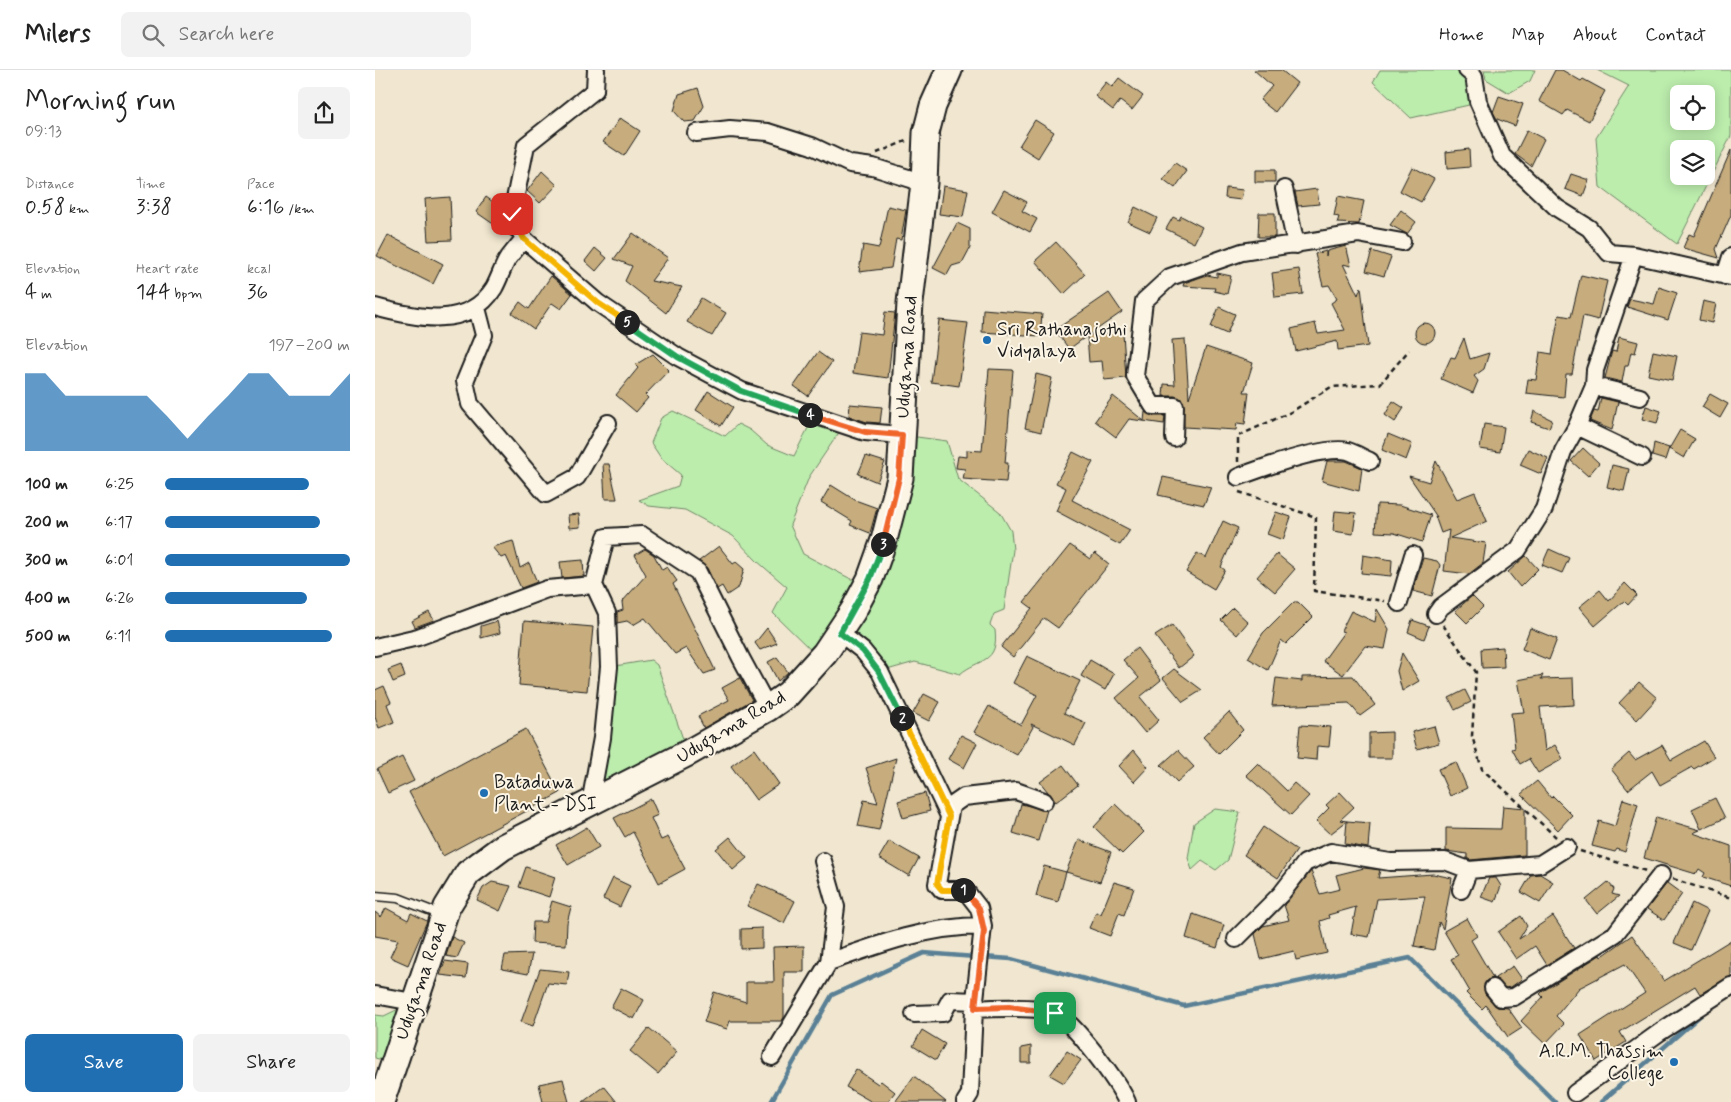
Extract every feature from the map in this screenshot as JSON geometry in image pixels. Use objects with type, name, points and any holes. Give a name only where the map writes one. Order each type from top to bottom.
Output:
[{"type":"main road","name":"Udugama Road","points":[[381,1102],[413,1002],[444,916],[468,873],[503,847],[590,804],[719,736],[789,694],[840,633],[870,579],[884,540],[899,478],[910,303],[924,183],[926,133],[933,106],[949,70]]},
{"type":"street","points":[[596,70],[595,90],[526,145],[512,214],[524,239],[598,303],[678,357],[741,391],[865,432],[902,435]]},
{"type":"street","points":[[1467,70],[1474,76],[1478,101],[1502,156],[1557,208],[1589,228],[1609,253],[1634,255],[1728,276],[1731,257]]},
{"type":"street","points":[[696,134],[731,129],[768,132],[812,146],[850,164],[873,167],[924,183]]},
{"type":"street","points":[[1284,189],[1296,244]]},
{"type":"street","points":[[1174,438],[1175,406],[1153,406],[1135,376],[1144,301],[1170,277],[1242,252],[1358,234],[1402,242]]},
{"type":"street","points":[[375,307],[429,318],[451,316],[477,308],[494,288],[507,260],[524,239]]},
{"type":"street","points":[[1436,614],[1441,606],[1518,550],[1544,509],[1563,451],[1577,426],[1594,386],[1595,370],[1634,255]]},
{"type":"street","points":[[477,308],[485,335],[465,381],[470,404],[546,494],[577,477],[608,424]]},
{"type":"street","points":[[1594,386],[1640,397]]},
{"type":"street","points":[[1577,426],[1641,457]]},
{"type":"street","points":[[1237,478],[1262,468],[1327,451],[1348,451],[1369,462]]},
{"type":"street","points":[[590,804],[602,738],[609,667],[607,613],[594,585],[606,537],[642,535],[698,572],[768,708]]},
{"type":"street","points":[[1399,603],[1413,556]]},
{"type":"street","points":[[375,647],[419,637],[547,589],[594,585]]},
{"type":"street","points":[[840,633],[863,651],[879,672],[949,816]]},
{"type":"street","points":[[965,1102],[970,1094],[975,1005],[983,928],[979,908],[965,890],[942,890],[937,884],[951,806],[964,797],[1016,791],[1044,801]]},
{"type":"street","points":[[1235,940],[1281,894],[1305,863],[1331,852],[1390,862],[1445,861],[1469,870],[1540,864],[1567,847]]},
{"type":"street","points":[[773,1057],[829,962],[836,907],[823,860]]},
{"type":"street","points":[[1461,890],[1469,870]]},
{"type":"street","points":[[1493,988],[1501,998],[1514,997],[1615,934],[1661,875]]},
{"type":"street","points":[[829,962],[887,941],[955,926],[983,928]]},
{"type":"street","points":[[1575,1093],[1659,1032],[1731,986]]},
{"type":"street","points":[[375,995],[413,1002]]},
{"type":"street","points":[[914,1014],[943,1013],[950,1000],[975,1005],[1055,1013],[1080,1035],[1127,1102]]},
{"type":"lane","points":[[375,896],[398,898],[444,916]]},
{"type":"path","points":[[875,154],[926,133]]},
{"type":"path","points":[[1399,603],[1314,591],[1316,517],[1239,493],[1237,478],[1238,436],[1291,412],[1331,387],[1380,384],[1409,350]]},
{"type":"path","points":[[1436,614],[1477,672],[1472,736],[1482,769],[1567,847],[1731,898]]},
{"type":"green space","points":[[1380,70],[1476,70],[1469,105],[1411,118],[1373,82]]},
{"type":"green space","points":[[1484,70],[1535,70],[1530,81],[1509,93],[1486,79]]},
{"type":"green space","points":[[1597,70],[1731,70],[1731,136],[1715,168],[1715,140],[1670,140],[1670,185],[1706,185],[1677,244],[1600,187],[1596,138],[1629,86]]},
{"type":"green space","points":[[673,411],[725,436],[738,424],[750,430],[767,445],[794,456],[814,416],[844,425],[809,477],[790,525],[803,554],[851,579],[870,579],[902,435],[947,441],[958,479],[1000,512],[1011,531],[1013,550],[1004,610],[994,614],[990,625],[995,630],[994,649],[991,655],[960,674],[915,662],[880,672],[840,633],[819,658],[773,613],[787,587],[757,561],[733,536],[685,510],[649,506],[639,500],[678,486],[681,475],[661,458],[651,443],[661,418]]},
{"type":"green space","points":[[651,660],[657,665],[688,753],[590,804],[609,667]]},
{"type":"green space","points":[[1215,809],[1240,812],[1228,860],[1216,870],[1202,861],[1192,870],[1188,858],[1194,823]]},
{"type":"green space","points":[[413,1002],[393,1063],[375,1058],[375,1015],[384,1016]]},
{"type":"building","points":[[1254,70],[1281,70],[1297,83],[1275,112],[1260,100],[1272,86]]},
{"type":"building","points":[[1555,70],[1562,70],[1581,81],[1583,79],[1605,91],[1589,121],[1567,110],[1563,115],[1539,101]]},
{"type":"building","points":[[1119,78],[1143,96],[1132,110],[1120,101],[1113,110],[1095,96],[1106,82],[1112,87]]},
{"type":"building","points":[[698,88],[704,106],[695,121],[684,122],[674,111],[679,94]]},
{"type":"building","points":[[1499,96],[1523,104],[1515,126],[1497,119],[1493,112]]},
{"type":"building","points":[[620,118],[640,131],[624,156],[603,142]]},
{"type":"building","points":[[1035,120],[1054,132],[1038,158],[1019,146]]},
{"type":"building","points":[[1527,130],[1544,139],[1531,166],[1515,154]]},
{"type":"building","points":[[1469,149],[1470,167],[1447,169],[1446,152]]},
{"type":"building","points":[[1731,150],[1731,215],[1716,249],[1719,258],[1683,248],[1689,234],[1694,236]]},
{"type":"building","points":[[1175,163],[1187,171],[1175,188],[1163,179]]},
{"type":"building","points":[[1412,167],[1434,179],[1421,202],[1400,191]]},
{"type":"building","points":[[1255,170],[1275,170],[1275,182],[1255,182]]},
{"type":"building","points":[[542,171],[557,185],[540,203],[527,191]]},
{"type":"building","points":[[1571,174],[1589,180],[1583,196],[1565,189]]},
{"type":"building","points":[[943,186],[968,190],[963,217],[939,214]]},
{"type":"building","points":[[1226,188],[1243,190],[1241,200],[1225,198]]},
{"type":"building","points":[[1317,189],[1319,204],[1298,206],[1295,192]]},
{"type":"building","points":[[1004,190],[1027,202],[1022,211],[1037,219],[1030,232],[992,212]]},
{"type":"building","points":[[1338,196],[1364,201],[1359,224],[1337,223],[1339,217],[1334,216]]},
{"type":"building","points":[[450,197],[452,240],[428,241],[425,199]]},
{"type":"building","points":[[486,197],[503,209],[503,218],[512,237],[476,212]]},
{"type":"building","points":[[888,206],[906,210],[901,240],[896,239],[891,268],[859,272],[863,245],[879,248]]},
{"type":"building","points":[[1135,207],[1157,218],[1150,232],[1128,222]]},
{"type":"building","points":[[1401,210],[1416,222],[1407,234],[1390,225]]},
{"type":"building","points":[[1259,213],[1275,213],[1275,237],[1258,237]]},
{"type":"building","points":[[1181,216],[1202,227],[1194,243],[1166,229],[1173,217],[1179,220]]},
{"type":"building","points":[[957,223],[970,229],[970,248],[962,263],[952,266],[947,275],[933,268]]},
{"type":"building","points":[[633,233],[668,258],[651,281],[682,287],[666,313],[625,281],[632,266],[614,259]]},
{"type":"building","points":[[388,235],[443,264],[433,284],[377,256]]},
{"type":"building","points":[[1056,242],[1085,274],[1064,294],[1035,261]]},
{"type":"building","points":[[1346,246],[1351,266],[1343,264],[1358,295],[1361,287],[1368,346],[1338,350],[1337,341],[1296,351],[1291,329],[1315,323],[1318,334],[1345,330],[1331,303],[1337,299],[1329,285],[1323,286],[1315,254],[1326,251],[1326,256],[1327,251]]},
{"type":"building","points":[[595,248],[607,258],[596,271],[585,261]]},
{"type":"building","points":[[1372,251],[1391,257],[1384,276],[1366,271]]},
{"type":"building","points":[[1299,269],[1303,294],[1275,297],[1272,273]]},
{"type":"building","points":[[1217,273],[1231,276],[1227,294],[1214,291],[1215,288],[1183,286],[1184,283],[1207,275],[1217,277]]},
{"type":"building","points":[[1581,275],[1607,281],[1598,320],[1583,316],[1572,374],[1566,374],[1564,397],[1526,393],[1528,379],[1536,380],[1540,352],[1552,354],[1559,315],[1571,317]]},
{"type":"building","points":[[551,276],[572,294],[561,309],[552,303],[534,329],[512,313],[520,302],[529,309]]},
{"type":"building","points":[[1659,287],[1677,293],[1668,320],[1627,307],[1630,299],[1654,304]]},
{"type":"building","points":[[1109,293],[1122,312],[1089,335],[1123,333],[1126,378],[1104,380],[1102,361],[1089,362],[1087,336],[1069,349],[1055,330]]},
{"type":"building","points":[[701,298],[726,313],[712,336],[687,322]]},
{"type":"building","points":[[1703,301],[1716,304],[1712,323],[1699,320]]},
{"type":"building","points":[[1219,307],[1235,314],[1227,334],[1211,327]]},
{"type":"building","points":[[983,309],[1042,314],[1040,336],[982,332]]},
{"type":"building","points":[[885,312],[895,313],[888,378],[853,373],[859,332],[882,335]]},
{"type":"building","points":[[939,320],[968,323],[959,386],[931,382]]},
{"type":"building","points":[[1425,323],[1432,326],[1435,333],[1432,340],[1425,343],[1418,340],[1415,333],[1418,326]]},
{"type":"building","points":[[1619,337],[1638,342],[1635,353],[1631,352],[1628,366],[1625,366],[1622,382],[1605,378],[1612,351],[1616,352]]},
{"type":"building","points":[[1464,338],[1470,359],[1489,353],[1484,369],[1474,376],[1478,381],[1473,393],[1441,379],[1451,357],[1455,358]]},
{"type":"building","points":[[1185,339],[1189,398],[1206,347],[1253,363],[1244,392],[1249,392],[1245,424],[1237,423],[1236,430],[1184,427],[1183,401],[1175,396],[1163,396],[1164,384],[1175,385],[1172,340]]},
{"type":"building","points":[[1653,351],[1677,356],[1672,380],[1648,375]]},
{"type":"building","points":[[818,352],[832,362],[808,396],[794,386]]},
{"type":"building","points":[[653,354],[669,370],[645,395],[648,398],[636,412],[616,395],[638,368],[635,365]]},
{"type":"building","points":[[989,369],[1013,370],[1005,463],[1008,463],[1006,482],[963,479],[965,469],[956,468],[958,456],[967,457],[967,450],[982,451]]},
{"type":"building","points":[[1036,374],[1052,378],[1041,432],[1025,428]]},
{"type":"building","points":[[708,391],[733,407],[721,426],[696,410]]},
{"type":"building","points":[[1710,394],[1728,404],[1720,418],[1702,407]]},
{"type":"building","points":[[1113,396],[1144,421],[1145,412],[1153,416],[1165,416],[1164,424],[1129,419],[1116,437],[1095,421]]},
{"type":"building","points":[[1601,398],[1618,402],[1612,430],[1590,421],[1594,411],[1598,412]]},
{"type":"building","points":[[1393,401],[1404,408],[1395,422],[1385,415]]},
{"type":"building","points":[[850,404],[882,407],[880,423],[867,422],[849,416]]},
{"type":"building","points":[[1646,406],[1661,411],[1657,423],[1642,419]]},
{"type":"building","points":[[1534,411],[1552,420],[1549,428],[1531,422]]},
{"type":"building","points":[[1484,424],[1504,427],[1500,452],[1480,449]]},
{"type":"building","points":[[1680,430],[1695,439],[1684,458],[1669,449]]},
{"type":"building","points":[[1388,434],[1412,444],[1406,460],[1382,450]]},
{"type":"building","points":[[1654,443],[1669,448],[1665,460],[1652,456]]},
{"type":"building","points":[[1583,448],[1599,463],[1588,476],[1571,461]]},
{"type":"building","points":[[1528,449],[1548,458],[1541,474],[1520,465]]},
{"type":"building","points":[[1073,452],[1093,462],[1072,500],[1130,530],[1120,545],[1056,511],[1066,488],[1056,483]]},
{"type":"building","points":[[866,456],[885,462],[877,482],[858,474]]},
{"type":"building","points":[[1327,461],[1346,461],[1362,468],[1359,491],[1322,481]]},
{"type":"building","points":[[1436,461],[1457,499],[1475,492],[1487,521],[1450,538],[1486,543],[1483,563],[1469,574],[1444,571],[1449,530],[1441,533],[1435,516],[1437,517],[1409,476],[1429,482]]},
{"type":"building","points":[[603,464],[609,464],[617,499],[605,499]]},
{"type":"building","points":[[1612,465],[1629,469],[1624,491],[1607,487]]},
{"type":"building","points":[[1163,477],[1211,487],[1204,505],[1158,495]]},
{"type":"building","points":[[831,485],[855,500],[877,508],[870,533],[850,525],[852,521],[821,502]]},
{"type":"building","points":[[1377,504],[1400,505],[1431,515],[1422,542],[1394,533],[1375,532]]},
{"type":"building","points":[[1335,511],[1356,513],[1353,534],[1333,531]]},
{"type":"building","points":[[1276,512],[1291,517],[1283,540],[1267,534]]},
{"type":"building","points":[[579,514],[580,527],[569,528],[568,515]]},
{"type":"building","points":[[1223,521],[1238,528],[1221,567],[1225,570],[1214,589],[1186,572],[1197,553],[1206,558]]},
{"type":"building","points":[[513,541],[520,568],[529,563],[537,582],[521,588],[506,556],[501,558],[492,547]]},
{"type":"building","points":[[1070,545],[1090,559],[1095,553],[1109,564],[1058,628],[1044,618],[1013,657],[1001,647],[1032,608],[1024,602]]},
{"type":"building","points":[[719,546],[733,564],[736,562],[744,569],[739,587],[727,595],[722,586],[717,589],[707,568],[699,561]]},
{"type":"building","points":[[645,549],[654,555],[662,570],[667,567],[677,581],[673,584],[715,670],[704,674],[686,648],[675,654],[645,618],[633,625],[627,621],[617,623],[617,612],[623,610],[622,602],[646,575],[635,555]]},
{"type":"building","points":[[1549,549],[1569,558],[1562,573],[1542,565]]},
{"type":"building","points":[[1277,554],[1295,569],[1275,592],[1257,577]]},
{"type":"building","points":[[1363,555],[1392,560],[1391,576],[1361,573]]},
{"type":"building","points":[[1526,556],[1538,569],[1520,587],[1508,572]]},
{"type":"building","points":[[1423,558],[1437,561],[1440,565],[1432,596],[1413,591]]},
{"type":"building","points":[[583,560],[584,576],[562,578],[560,562]]},
{"type":"building","points":[[1625,583],[1637,595],[1628,605],[1624,601],[1595,626],[1579,607],[1600,590],[1609,601]]},
{"type":"building","points":[[1472,596],[1483,607],[1467,623],[1455,611]]},
{"type":"building","points":[[1294,602],[1298,602],[1313,617],[1286,644],[1281,640],[1268,670],[1248,658],[1263,633]]},
{"type":"building","points":[[1233,608],[1248,622],[1237,635],[1221,620]]},
{"type":"building","points":[[1377,609],[1389,629],[1385,649],[1365,646],[1343,675],[1323,661],[1344,632],[1341,631],[1351,611],[1375,622]]},
{"type":"building","points":[[429,612],[434,620],[415,627],[412,621]]},
{"type":"building","points":[[1412,620],[1429,626],[1424,639],[1408,632]]},
{"type":"building","points":[[497,621],[500,633],[481,638],[481,626]]},
{"type":"building","points":[[524,621],[593,627],[587,691],[519,685]]},
{"type":"building","points":[[1172,625],[1194,656],[1179,668],[1155,636]]},
{"type":"building","points":[[767,628],[777,643],[760,650],[755,643]]},
{"type":"building","points":[[1530,628],[1557,639],[1549,660],[1522,649]]},
{"type":"building","points":[[1503,647],[1504,667],[1482,668],[1481,649]]},
{"type":"building","points":[[1137,648],[1161,680],[1140,697],[1159,720],[1145,733],[1116,698],[1139,678],[1123,660]]},
{"type":"building","points":[[1402,653],[1419,681],[1402,691],[1397,671]]},
{"type":"building","points":[[1027,656],[1080,681],[1064,713],[1086,723],[1075,745],[1031,724],[1033,727],[1017,755],[974,732],[989,706],[1021,725],[1037,695],[1013,683]]},
{"type":"building","points":[[777,657],[788,672],[778,681],[768,662]]},
{"type":"building","points":[[1090,660],[1114,674],[1105,690],[1081,676]]},
{"type":"building","points":[[401,665],[405,677],[393,682],[388,670]]},
{"type":"building","points":[[1174,669],[1202,690],[1183,702],[1163,678]]},
{"type":"building","points":[[1543,675],[1541,679],[1573,678],[1574,705],[1540,707],[1545,751],[1555,745],[1563,759],[1538,773],[1529,759],[1520,764],[1512,749],[1515,748],[1511,713],[1524,712],[1518,680]]},
{"type":"building","points":[[1353,676],[1375,705],[1360,716],[1349,703],[1272,706],[1276,678],[1302,681],[1302,677]]},
{"type":"building","points":[[740,678],[752,700],[704,728],[698,716],[729,700],[722,688]]},
{"type":"building","points":[[1639,682],[1657,698],[1637,720],[1619,703]]},
{"type":"building","points":[[384,686],[391,702],[387,704],[394,722],[379,728],[375,717],[375,690]]},
{"type":"building","points":[[1465,690],[1471,702],[1455,710],[1449,698]]},
{"type":"building","points":[[924,694],[940,702],[929,721],[913,713]]},
{"type":"building","points":[[1229,712],[1243,730],[1219,754],[1203,737]]},
{"type":"building","points":[[1300,725],[1331,727],[1329,747],[1317,746],[1316,760],[1297,758]]},
{"type":"building","points":[[1434,726],[1439,743],[1417,749],[1412,732]]},
{"type":"building","name":"Bataduwa Plant - DSI","points":[[526,729],[560,793],[443,856],[409,792]]},
{"type":"building","points":[[1392,732],[1392,758],[1369,758],[1369,733]]},
{"type":"building","points":[[961,735],[977,743],[964,768],[948,759]]},
{"type":"building","points":[[1704,741],[1714,757],[1660,785],[1652,771],[1628,790],[1611,769],[1629,753],[1635,760],[1662,745],[1671,760]]},
{"type":"building","points":[[754,749],[779,784],[756,800],[731,766]]},
{"type":"building","points":[[1134,750],[1148,767],[1134,782],[1119,766]]},
{"type":"building","points":[[1178,750],[1194,767],[1177,782],[1161,765]]},
{"type":"building","points":[[402,757],[414,781],[388,793],[377,769]]},
{"type":"building","points":[[896,758],[879,830],[858,826],[864,800],[878,803],[866,768]]},
{"type":"building","points":[[1456,762],[1467,788],[1450,796],[1438,769]]},
{"type":"building","points":[[1258,763],[1287,791],[1294,783],[1309,796],[1291,815],[1246,775]]},
{"type":"building","points":[[1063,765],[1078,785],[1056,802],[1040,782]]},
{"type":"building","points":[[1537,781],[1551,798],[1553,796],[1572,815],[1558,830],[1521,794]]},
{"type":"building","points":[[1340,792],[1354,807],[1340,820],[1347,821],[1330,834],[1316,821],[1329,808],[1326,805]]},
{"type":"building","points":[[925,793],[930,811],[903,818],[898,801]]},
{"type":"building","points":[[1715,798],[1725,818],[1701,829],[1692,809]]},
{"type":"building","points":[[651,799],[658,815],[651,818],[661,840],[668,837],[685,869],[659,883],[633,832],[625,837],[614,818]]},
{"type":"building","points":[[1623,799],[1638,804],[1625,852],[1617,849],[1615,852],[1592,846],[1599,821],[1615,826]]},
{"type":"building","points":[[1021,804],[1047,810],[1038,841],[1013,833]]},
{"type":"building","points":[[1115,804],[1144,832],[1122,854],[1094,827]]},
{"type":"building","points":[[1503,806],[1525,808],[1525,855],[1470,860],[1467,858],[1467,854],[1446,851],[1446,828],[1501,829]]},
{"type":"building","points":[[1656,817],[1700,830],[1693,833],[1731,846],[1731,886],[1703,877],[1705,873],[1699,869],[1696,874],[1644,858]]},
{"type":"building","points":[[1347,821],[1370,823],[1368,848],[1345,844]]},
{"type":"building","points":[[587,827],[599,847],[568,865],[556,845]]},
{"type":"building","points":[[1263,827],[1297,850],[1278,878],[1244,855]]},
{"type":"building","points":[[730,837],[747,858],[733,870],[716,849]]},
{"type":"building","points":[[1079,840],[1111,852],[1100,882],[1066,872]]},
{"type":"building","points":[[889,841],[919,858],[909,876],[879,858]]},
{"type":"building","points":[[1044,866],[1066,872],[1058,902],[1036,896]]},
{"type":"building","points":[[526,867],[555,877],[549,897],[519,887]]},
{"type":"building","points":[[1364,868],[1380,870],[1378,878],[1433,874],[1452,878],[1443,929],[1439,922],[1434,950],[1414,946],[1425,896],[1377,899],[1369,937],[1351,934],[1356,907],[1328,915],[1329,918],[1320,921],[1327,953],[1296,960],[1294,951],[1261,959],[1255,934],[1263,926],[1289,920],[1284,905],[1311,871],[1320,894],[1340,889],[1336,875]]},
{"type":"building","points":[[1540,874],[1553,882],[1540,903],[1521,892],[1531,875]]},
{"type":"building","points":[[613,878],[630,886],[620,907],[603,899]]},
{"type":"building","points":[[1489,878],[1496,878],[1501,886],[1495,902],[1481,897]]},
{"type":"building","points":[[492,882],[511,886],[500,911],[477,900],[483,888]]},
{"type":"building","points":[[1114,882],[1134,888],[1124,915],[1119,913],[1110,936],[1089,928],[1096,912],[1101,914]]},
{"type":"building","points":[[1608,882],[1614,889],[1612,894],[1619,896],[1597,914],[1586,900]]},
{"type":"building","points":[[1667,883],[1682,894],[1664,920],[1647,909]]},
{"type":"building","points":[[758,884],[795,901],[784,923],[747,906]]},
{"type":"building","points":[[552,901],[571,907],[567,923],[566,945],[532,943],[533,922],[546,922]]},
{"type":"building","points":[[1692,903],[1708,911],[1691,950],[1674,943]]},
{"type":"building","points":[[386,908],[408,920],[411,913],[427,921],[408,965],[390,957],[398,940],[375,936],[375,912],[381,917]]},
{"type":"building","points":[[1193,914],[1224,925],[1217,948],[1186,938]]},
{"type":"building","points":[[1521,916],[1527,926],[1519,939],[1553,916],[1574,948],[1547,965],[1535,946],[1516,959],[1498,932]]},
{"type":"building","points":[[1467,918],[1477,936],[1471,940],[1493,978],[1487,980],[1484,984],[1485,994],[1497,1007],[1508,1008],[1522,1028],[1508,1037],[1486,1005],[1482,1009],[1466,993],[1469,990],[1451,959],[1458,955],[1444,931]]},
{"type":"building","points":[[762,928],[762,948],[741,949],[741,929]]},
{"type":"building","points":[[1632,935],[1664,981],[1731,940],[1731,976],[1700,994],[1695,986],[1620,1032],[1626,1042],[1596,1061],[1580,1035],[1645,993],[1625,964],[1579,988],[1556,1016],[1564,1024],[1545,1044],[1521,1021],[1543,997],[1540,994],[1543,991],[1600,955],[1601,957]]},
{"type":"building","points":[[452,937],[464,943],[457,958],[446,956]]},
{"type":"building","points":[[804,946],[804,972],[784,972],[784,1017],[782,1021],[730,1021],[727,1029],[704,1022],[714,992],[746,1002],[746,982],[774,982],[773,947]]},
{"type":"building","points":[[532,954],[528,974],[502,969],[505,955]]},
{"type":"building","points":[[445,961],[468,964],[466,978],[440,975]]},
{"type":"building","points":[[1513,966],[1522,979],[1511,987],[1505,988],[1495,978]]},
{"type":"building","points":[[540,969],[569,972],[567,985],[548,983],[533,1026],[521,1022]]},
{"type":"building","points":[[621,988],[644,1000],[634,1019],[611,1007]]},
{"type":"building","points":[[649,1028],[677,1052],[658,1074],[630,1051]]},
{"type":"building","points":[[922,1030],[945,1044],[936,1060],[913,1046]]},
{"type":"building","points":[[1031,1046],[1031,1063],[1021,1063],[1021,1048]]},
{"type":"building","points":[[1067,1051],[1081,1060],[1064,1083],[1050,1075]]},
{"type":"building","points":[[856,1069],[878,1084],[881,1081],[895,1092],[887,1102],[872,1102],[846,1087]]},
{"type":"building","points":[[914,1076],[946,1102],[895,1102]]},
{"type":"building","points":[[563,1079],[569,1102],[543,1102],[539,1084]]},
{"type":"building","points":[[604,1086],[617,1102],[583,1102]]},
{"type":"waterway","points":[[771,1102],[832,995],[924,953],[975,957]]},
{"type":"waterway","points":[[983,957],[1011,959],[1184,1006],[1410,958],[1555,1102]]},
{"type":"waterway","points":[[1601,1102],[1702,1014]]},
{"type":"place","name":"Sri Rathanajothi Vidyalaya","points":[[987,340]]},
{"type":"place","name":"Bataduwa Plant - DSI","points":[[484,793]]},
{"type":"place","name":"A.R.M. Thassim College","points":[[1674,1062]]},
{"type":"route","points":[[512,214],[524,239],[598,303],[678,357],[741,391],[865,432],[902,435],[896,497],[884,540],[870,579],[840,633],[863,651],[879,672],[949,816],[937,884],[942,890],[965,890],[979,908],[984,931],[978,968],[975,1008],[1009,1007],[1055,1013]]}]
